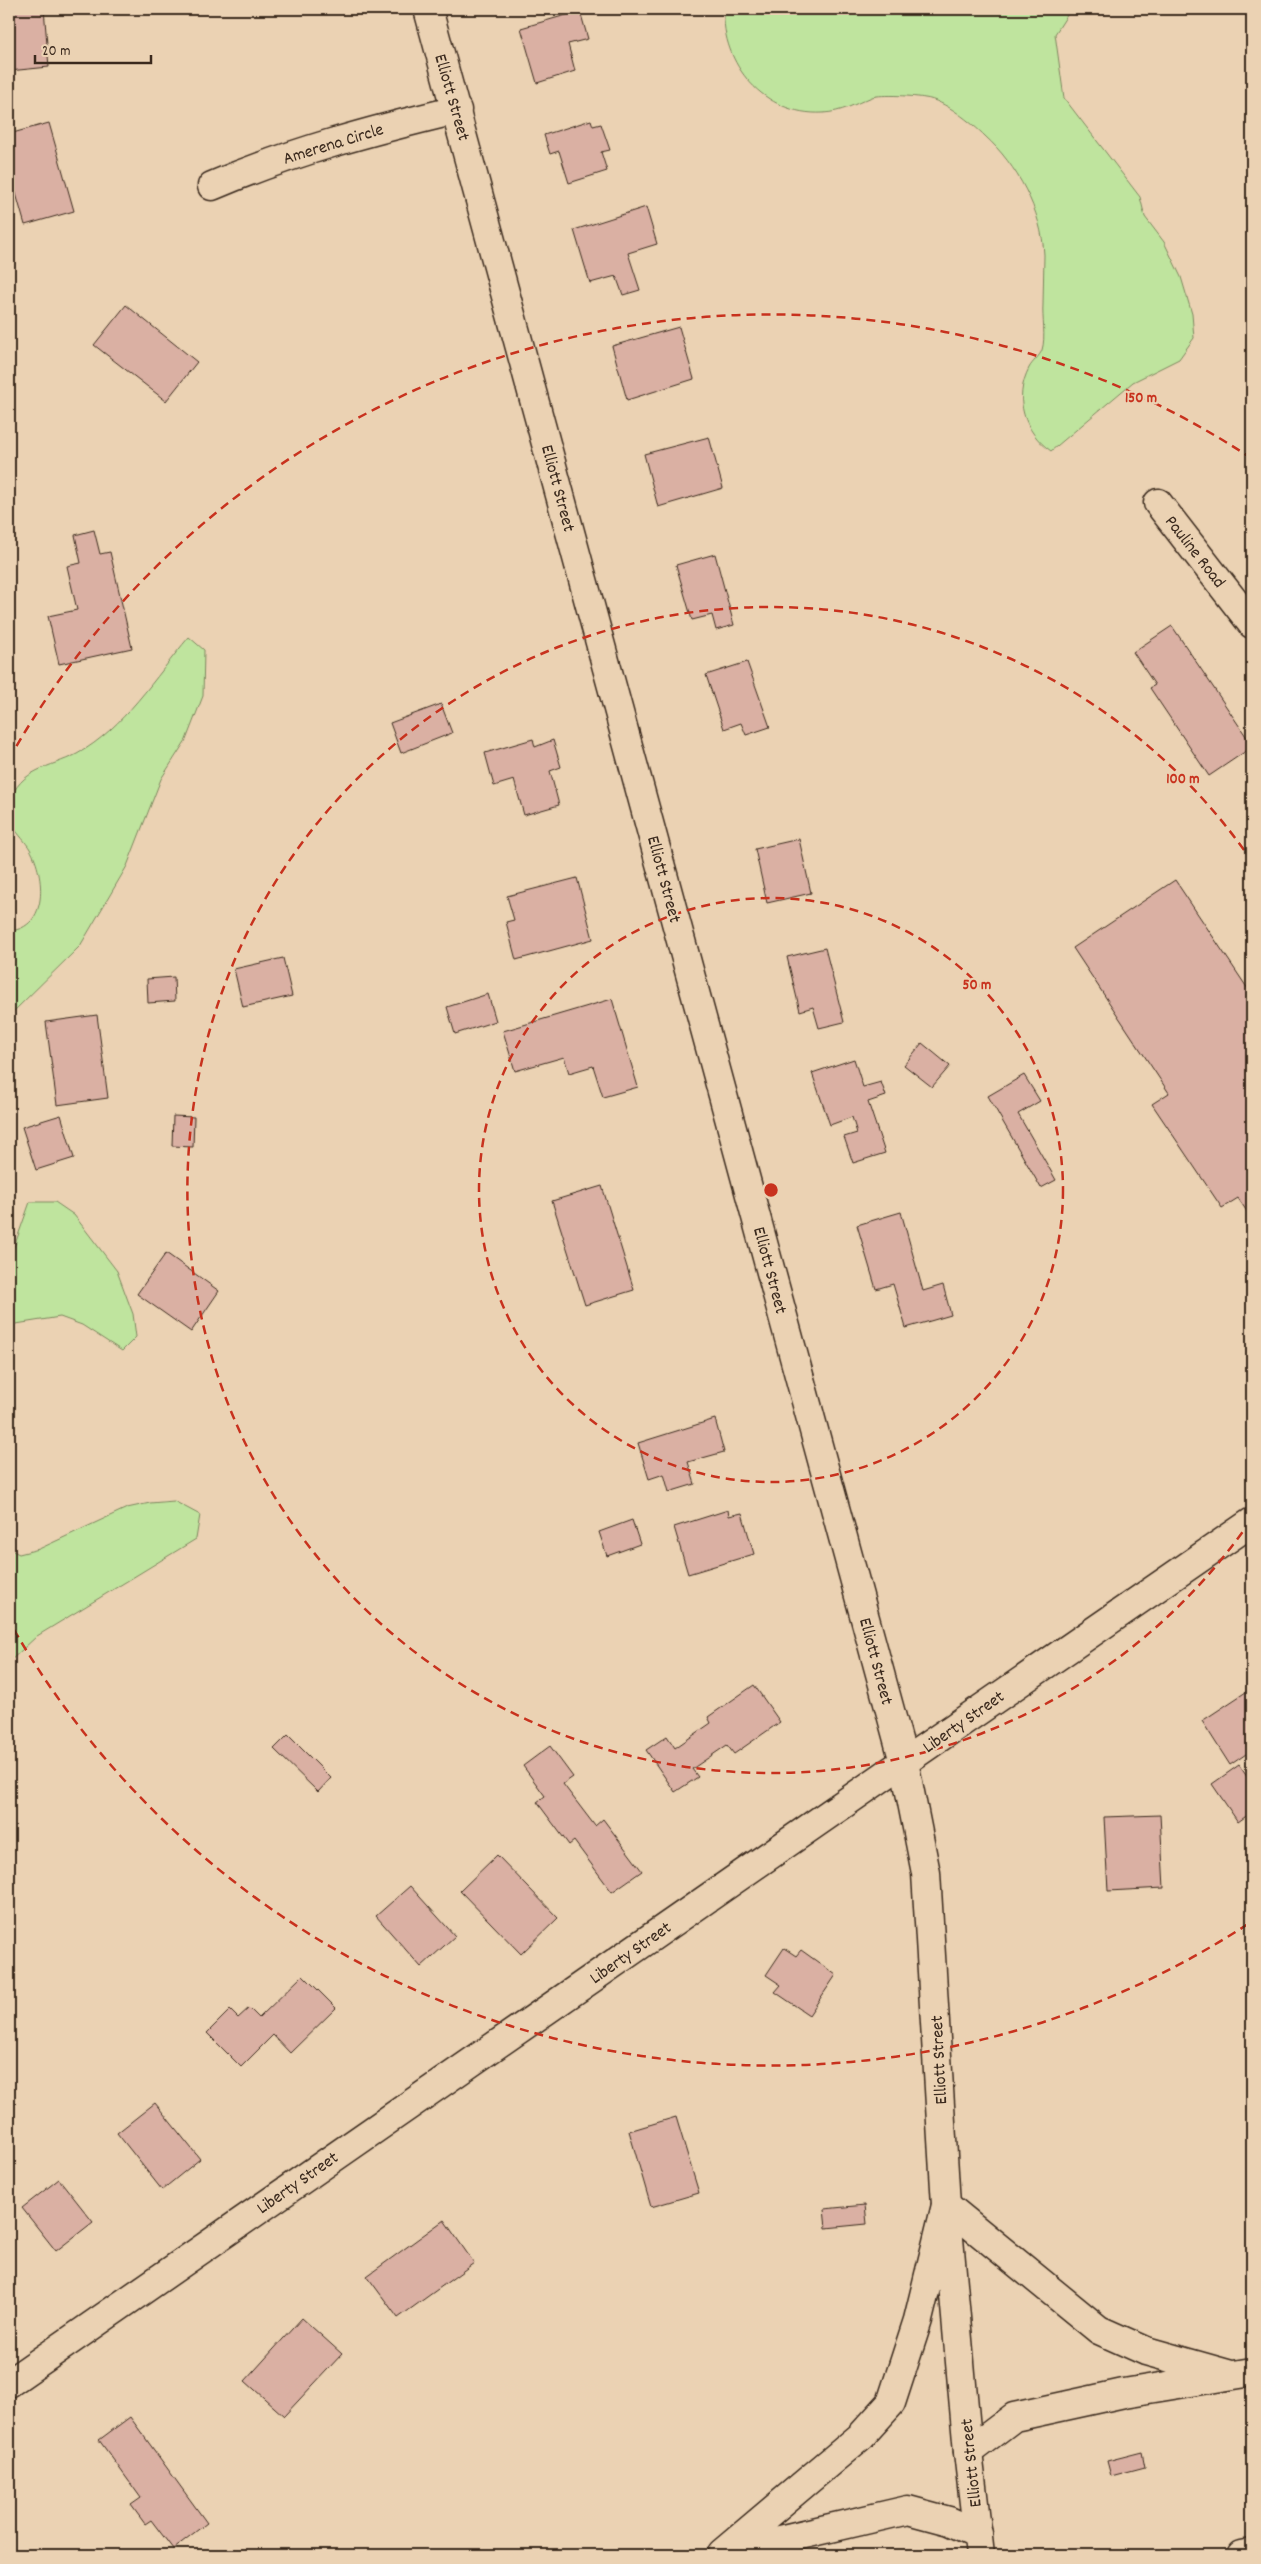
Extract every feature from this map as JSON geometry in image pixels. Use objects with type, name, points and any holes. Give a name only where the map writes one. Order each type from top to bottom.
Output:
[{"type":"main road","name":"Elliott Street","points":[[428,9],[457,110],[904,1762],[926,1873],[946,2205],[968,2452],[979,2545]]},
{"type":"main road","name":"Amerena Circle","points":[[212,186],[247,171],[358,134],[457,110]]},
{"type":"main road","name":"Pauline Road","points":[[1158,503],[1252,624]]},
{"type":"main road","name":"Liberty Street","points":[[9,2382],[1252,1522]]},
{"type":"main road","points":[[714,2554],[861,2436],[891,2403],[918,2320],[946,2205],[1099,2330],[1146,2350],[1242,2374]]},
{"type":"main road","points":[[968,2452],[1014,2417],[1124,2393],[1242,2374]]},
{"type":"main road","points":[[714,2554],[908,2510],[949,2521],[979,2545]]},
{"type":"main road","points":[[1242,2555],[1252,2553]]},
{"type":"green space","points":[[724,9],[1071,9],[1055,34],[1064,98],[1140,197],[1145,217],[1164,242],[1181,277],[1192,314],[1194,338],[1179,359],[1133,382],[1051,451],[1028,425],[1022,403],[1024,380],[1030,366],[1041,352],[1043,345],[1044,255],[1042,238],[1033,206],[1026,190],[1007,161],[997,148],[973,125],[949,107],[920,97],[876,96],[842,109],[823,113],[802,112],[782,106],[765,96],[750,83],[738,67],[730,49],[725,29]]},
{"type":"green space","points":[[189,637],[204,650],[203,696],[186,740],[161,779],[127,866],[80,946],[9,1016],[9,931],[22,928],[31,921],[37,911],[40,899],[39,873],[35,860],[30,849],[8,817],[9,803],[14,791],[28,776],[77,754],[110,730],[138,701]]},
{"type":"green space","points":[[30,1202],[55,1202],[74,1215],[117,1271],[133,1314],[136,1337],[122,1351],[82,1325],[60,1317],[16,1324],[9,1319],[9,1261]]},
{"type":"green space","points":[[174,1501],[200,1515],[196,1539],[37,1636],[9,1662],[9,1549],[19,1554],[39,1549],[127,1508],[150,1503]]},
{"type":"building","points":[[9,9],[44,9],[49,67],[9,71]]},
{"type":"building","points":[[580,11],[588,39],[568,44],[575,71],[537,83],[521,28]]},
{"type":"building","points":[[591,120],[593,126],[601,124],[610,150],[601,152],[607,171],[569,183],[559,151],[550,154],[544,135]]},
{"type":"building","points":[[49,123],[74,211],[25,225],[9,169],[9,134]]},
{"type":"building","points":[[646,207],[657,244],[628,253],[640,290],[623,295],[616,276],[590,283],[574,230]]},
{"type":"building","points":[[126,305],[197,362],[166,401],[94,345]]},
{"type":"building","points":[[679,327],[694,379],[627,400],[612,346]]},
{"type":"building","points":[[709,437],[723,488],[658,507],[644,454]]},
{"type":"building","points":[[94,530],[100,554],[110,552],[132,648],[59,664],[48,616],[77,610],[67,566],[81,563],[75,535]]},
{"type":"building","points":[[715,554],[734,625],[716,630],[712,615],[692,620],[676,565]]},
{"type":"building","points":[[1172,626],[1252,745],[1252,747],[1209,776],[1150,688],[1155,685],[1133,652]]},
{"type":"building","points":[[747,662],[770,727],[746,735],[741,723],[724,729],[706,675]]},
{"type":"building","points":[[441,704],[452,733],[401,753],[390,723]]},
{"type":"building","points":[[533,739],[535,747],[553,740],[561,767],[550,771],[559,805],[524,815],[514,780],[494,786],[485,753]]},
{"type":"building","points":[[799,839],[811,893],[767,903],[755,849]]},
{"type":"building","points":[[577,878],[593,939],[516,960],[506,922],[514,920],[507,896]]},
{"type":"building","points":[[1175,880],[1252,995],[1252,1219],[1238,1198],[1222,1208],[1152,1104],[1169,1093],[1073,948]]},
{"type":"building","points":[[825,948],[844,1022],[819,1028],[813,1007],[800,1011],[787,957]]},
{"type":"building","points":[[283,958],[292,996],[243,1007],[234,969]]},
{"type":"building","points":[[174,977],[175,1001],[148,1003],[147,979]]},
{"type":"building","points":[[488,994],[496,1021],[455,1034],[447,1007]]},
{"type":"building","points":[[612,999],[638,1087],[603,1097],[593,1066],[569,1073],[564,1057],[515,1071],[503,1031]]},
{"type":"building","points":[[97,1015],[108,1098],[57,1105],[46,1022]]},
{"type":"building","points":[[922,1043],[950,1066],[932,1087],[904,1065]]},
{"type":"building","points":[[854,1059],[863,1087],[881,1082],[886,1096],[868,1102],[885,1153],[853,1163],[844,1137],[857,1133],[852,1117],[830,1125],[812,1073]]},
{"type":"building","points":[[1024,1075],[1040,1101],[1018,1114],[1056,1180],[1041,1188],[988,1096]]},
{"type":"building","points":[[61,1115],[74,1158],[36,1170],[22,1127]]},
{"type":"building","points":[[173,1116],[194,1117],[193,1147],[172,1146]]},
{"type":"building","points":[[602,1186],[634,1290],[585,1305],[552,1201]]},
{"type":"building","points":[[901,1212],[923,1291],[943,1285],[951,1315],[906,1328],[893,1284],[876,1289],[857,1225]]},
{"type":"building","points":[[166,1253],[219,1291],[191,1332],[137,1294]]},
{"type":"building","points":[[715,1419],[724,1452],[688,1462],[695,1484],[669,1492],[664,1474],[649,1479],[638,1443]]},
{"type":"building","points":[[728,1510],[729,1516],[742,1513],[754,1554],[688,1574],[674,1527]]},
{"type":"building","points":[[632,1520],[640,1544],[607,1556],[599,1532]]},
{"type":"building","points":[[754,1685],[780,1722],[734,1754],[727,1745],[692,1769],[698,1777],[675,1792],[646,1750],[667,1736],[675,1748],[711,1723],[708,1717]]},
{"type":"building","points":[[1252,1688],[1252,1750],[1230,1765],[1202,1721]]},
{"type":"building","points":[[288,1735],[331,1778],[318,1792],[274,1749]]},
{"type":"building","points":[[550,1746],[573,1777],[563,1784],[595,1826],[603,1819],[642,1871],[612,1892],[574,1841],[569,1845],[537,1802],[545,1796],[523,1766]]},
{"type":"building","points":[[1239,1765],[1252,1784],[1252,1812],[1238,1822],[1212,1784]]},
{"type":"building","points":[[1160,1815],[1164,1888],[1108,1891],[1104,1817]]},
{"type":"building","points":[[497,1855],[558,1918],[521,1954],[460,1891]]},
{"type":"building","points":[[410,1886],[455,1936],[421,1967],[376,1916]]},
{"type":"building","points":[[784,1948],[796,1956],[801,1950],[836,1975],[809,2015],[775,1992],[781,1985],[766,1975]]},
{"type":"building","points":[[303,1975],[336,2008],[290,2053],[273,2035],[241,2067],[207,2033],[230,2010],[238,2018],[249,2008],[259,2018]]},
{"type":"building","points":[[155,2103],[200,2159],[162,2190],[117,2133]]},
{"type":"building","points":[[676,2117],[699,2193],[651,2207],[629,2131]]},
{"type":"building","points":[[59,2179],[93,2222],[56,2251],[22,2208]]},
{"type":"building","points":[[865,2205],[867,2224],[826,2228],[824,2209]]},
{"type":"building","points":[[444,2220],[474,2263],[398,2318],[367,2276]]},
{"type":"building","points":[[302,2318],[342,2354],[284,2416],[245,2381]]},
{"type":"building","points":[[130,2417],[207,2523],[173,2549],[151,2520],[145,2524],[131,2505],[141,2498],[99,2440]]},
{"type":"building","points":[[1142,2452],[1145,2467],[1111,2476],[1107,2461]]}]
